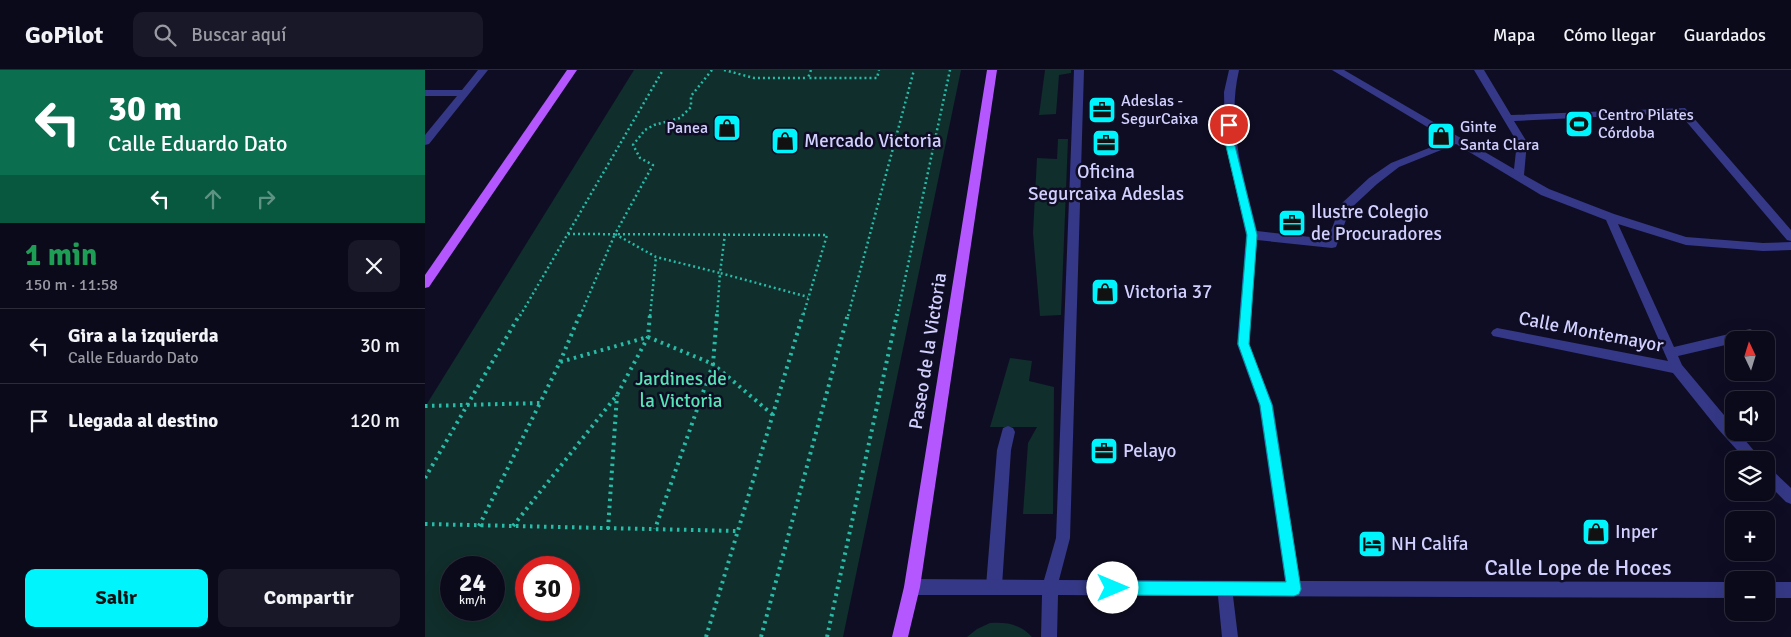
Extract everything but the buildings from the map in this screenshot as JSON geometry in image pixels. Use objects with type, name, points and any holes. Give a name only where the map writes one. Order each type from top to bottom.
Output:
[{"type":"main road","points":[[425,284],[572,70]]},
{"type":"main road","name":"Paseo de la Victoria","points":[[900,637],[912,587],[992,70]]},
{"type":"street","points":[[425,142],[483,70]]},
{"type":"street","points":[[1049,637],[1050,587],[1063,538],[1079,70]]},
{"type":"street","points":[[1234,70],[1229,92],[1230,142],[1252,235],[1243,344],[1266,405],[1294,589]]},
{"type":"street","points":[[1337,70],[1545,192],[1610,217],[1686,241],[1763,247],[1791,246]]},
{"type":"street","points":[[1479,70],[1522,142],[1519,177]]},
{"type":"street","points":[[425,93],[465,93]]},
{"type":"street","points":[[1508,118],[1683,110],[1791,237]]},
{"type":"street","points":[[1252,235],[1332,244],[1345,207],[1373,181],[1395,165],[1458,140]]},
{"type":"street","name":"Calle Montemayor","points":[[1610,217],[1677,368],[1747,451]]},
{"type":"street","name":"Calle Montemayor","points":[[1497,333],[1677,368]]},
{"type":"street","name":"Calle Montemayor","points":[[1671,353],[1725,340]]},
{"type":"street","points":[[994,586],[1004,450],[1008,432]]},
{"type":"street","points":[[1775,482],[1791,497]]},
{"type":"street","name":"Calle Lope de Hoces","points":[[912,587],[1725,590]]},
{"type":"street","points":[[1225,588],[1230,637]]},
{"type":"street","points":[[1775,590],[1791,590]]},
{"type":"path","points":[[425,478],[663,70]]},
{"type":"path","points":[[479,526],[560,362],[615,234],[653,165],[641,160],[633,145],[645,130],[654,125],[680,118],[691,106],[691,96],[712,70]]},
{"type":"path","points":[[724,70],[754,78],[877,78],[879,70]]},
{"type":"path","points":[[809,78],[811,70]]},
{"type":"path","points":[[761,637],[914,70]]},
{"type":"path","points":[[827,637],[950,70]]},
{"type":"path","points":[[568,234],[827,235],[706,637]]},
{"type":"path","points":[[615,234],[656,257],[807,297]]},
{"type":"path","points":[[655,529],[713,364],[725,234]]},
{"type":"path","points":[[513,526],[617,395],[647,337],[656,257]]},
{"type":"path","points":[[560,362],[647,337],[713,364],[773,416]]},
{"type":"path","points":[[608,529],[617,395]]},
{"type":"path","points":[[425,406],[539,403]]},
{"type":"path","points":[[425,524],[738,531]]},
{"type":"green space","name":"Jardines de la Victoria","points":[[634,70],[961,70],[843,637],[425,637],[425,407]]},
{"type":"green space","points":[[1045,70],[1071,70],[1071,73],[1059,75],[1056,114],[1039,115]]},
{"type":"green space","points":[[1058,139],[1068,139],[1061,315],[1040,316],[1033,233],[1037,158],[1057,159]]},
{"type":"green space","points":[[1010,358],[1032,361],[1029,381],[1054,387],[1053,514],[1023,514],[1028,443],[1037,427],[990,427]]},
{"type":"green space","points":[[990,623],[1013,625],[1023,629],[1032,637],[967,637],[977,629]]},
{"type":"place","name":"Adeslas - SegurCaixa","points":[[1102,110]]},
{"type":"place","name":"Centro Pilates Córdoba","points":[[1579,124]]},
{"type":"place","name":"Panea","points":[[727,128]]},
{"type":"place","name":"Ginte Santa Clara","points":[[1441,136]]},
{"type":"place","name":"Mercado Victoria","points":[[785,141]]},
{"type":"place","name":"Oficina Segurcaixa Adeslas","points":[[1106,143]]},
{"type":"place","name":"Ilustre Colegio de Procuradores","points":[[1292,223]]},
{"type":"place","name":"Victoria 37","points":[[1105,292]]},
{"type":"place","name":"Pelayo","points":[[1104,451]]},
{"type":"place","name":"Inper","points":[[1596,532]]},
{"type":"place","name":"NH Califa","points":[[1372,544]]},
{"type":"route","points":[[1113,588],[1294,589],[1266,405],[1243,344],[1252,235],[1241,196],[1230,142],[1229,125]]}]
